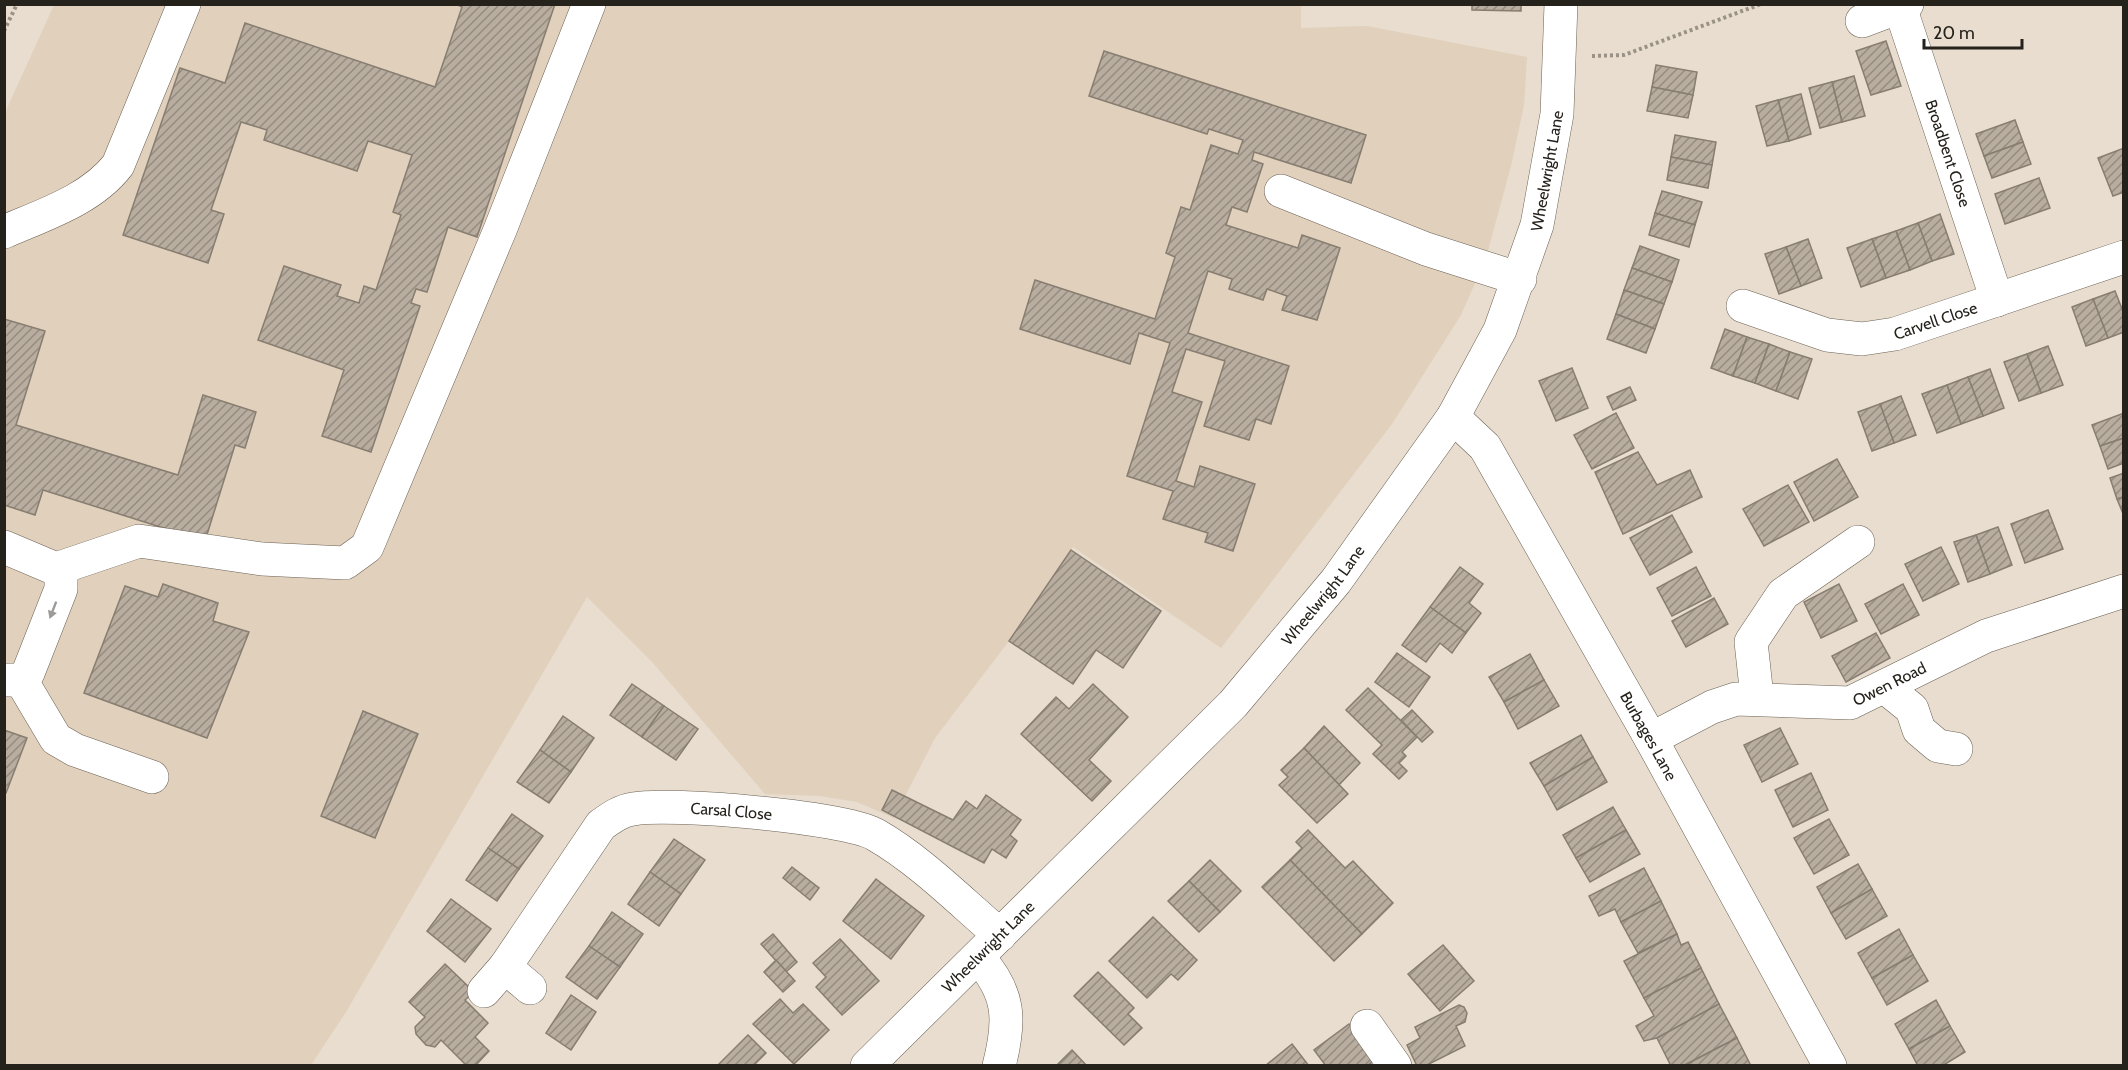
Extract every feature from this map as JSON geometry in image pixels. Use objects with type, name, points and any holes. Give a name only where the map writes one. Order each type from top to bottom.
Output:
[{"type":"street","points":[[4,232],[75,200],[109,177],[118,165],[184,4]]},
{"type":"street","points":[[4,547],[57,569],[140,541],[262,560],[345,563],[367,546],[500,230],[589,4]]},
{"type":"street","name":"Wheelwright Lane","points":[[867,1065],[1233,704],[1336,581],[1453,417],[1485,360],[1520,279],[1537,225],[1557,114],[1561,57],[1561,4]]},
{"type":"street","name":"Broadbent Close","points":[[1862,21],[1904,6],[1997,300]]},
{"type":"street","points":[[1281,191],[1426,249],[1520,279]]},
{"type":"street","name":"Carvell Close","points":[[1743,306],[1827,335],[1862,339],[1895,334],[2124,257]]},
{"type":"street","name":"Burbages Lane","points":[[1453,417],[1485,447],[1651,739],[1830,1065]]},
{"type":"street","points":[[1757,698],[1751,642],[1783,594],[1858,542]]},
{"type":"street","points":[[57,569],[61,578],[61,589],[28,673],[13,680],[56,739],[75,750],[152,777]]},
{"type":"street","name":"Owen Road","points":[[1651,739],[1712,707],[1737,699],[1851,703],[1886,688],[1933,661],[1986,636],[2124,591]]},
{"type":"street","points":[[1886,688],[1912,709],[1919,730],[1938,746],[1956,749]]},
{"type":"street","name":"Carsal Close","points":[[530,988],[494,979],[601,825],[619,812],[635,808],[669,807],[840,822],[874,833],[904,854],[989,946],[995,976],[1006,1004],[1005,1039],[999,1065]]},
{"type":"street","points":[[1367,1026],[1395,1065]]},
{"type":"path","points":[[4,31],[17,4]]},
{"type":"path","points":[[1561,57],[1624,55],[1761,4]]},
{"type":"shaded area","points":[[1301,4],[1301,28],[1367,26],[1527,57],[1524,105],[1511,166],[1486,258],[1461,315],[1392,424],[1221,648],[1073,547],[1009,641],[935,738],[894,818],[857,802],[820,796],[765,794],[653,663],[587,597],[346,1012],[311,1065],[5,1066],[4,115],[54,5]]},
{"type":"building","points":[[456,4],[555,4],[477,237],[448,227],[427,292],[416,289],[411,303],[420,306],[371,452],[322,436],[344,370],[258,340],[284,266],[341,285],[337,296],[359,303],[364,286],[376,290],[401,215],[393,212],[412,155],[368,141],[357,171],[264,140],[267,130],[241,122],[211,210],[224,214],[208,263],[123,235],[180,68],[225,83],[245,23],[435,87],[462,7]]},
{"type":"building","points":[[1472,4],[1521,4],[1521,11],[1472,10]]},
{"type":"building","points":[[1886,41],[1901,86],[1871,95],[1856,51]]},
{"type":"building","points":[[1104,51],[1366,135],[1351,183],[1254,152],[1252,160],[1263,164],[1247,212],[1232,207],[1226,225],[1298,248],[1302,235],[1340,248],[1317,320],[1282,310],[1287,296],[1267,289],[1263,300],[1229,289],[1232,279],[1208,271],[1188,333],[1289,366],[1271,424],[1256,419],[1249,440],[1204,426],[1225,361],[1186,349],[1172,392],[1202,402],[1176,481],[1194,487],[1200,466],[1255,484],[1233,551],[1205,542],[1208,533],[1163,519],[1173,491],[1127,476],[1170,343],[1139,333],[1130,364],[1020,329],[1035,280],[1155,319],[1175,257],[1166,253],[1181,207],[1190,210],[1211,145],[1238,154],[1243,140],[1209,129],[1207,134],[1089,96]]},
{"type":"building","points":[[1656,65],[1697,72],[1693,95],[1652,87]]},
{"type":"building","points":[[1854,76],[1865,116],[1842,122],[1832,82]]},
{"type":"building","points":[[1832,82],[1842,122],[1820,128],[1809,88]]},
{"type":"building","points":[[1652,87],[1693,95],[1688,118],[1647,111]]},
{"type":"building","points":[[1801,94],[1811,134],[1789,141],[1778,100]]},
{"type":"building","points":[[1778,100],[1789,141],[1767,146],[1756,106]]},
{"type":"building","points":[[2015,120],[2023,142],[1984,156],[1976,134]]},
{"type":"building","points":[[1675,135],[1716,142],[1712,165],[1671,157]]},
{"type":"building","points":[[2023,142],[2031,164],[1992,178],[1984,156]]},
{"type":"building","points":[[2124,148],[2124,192],[2113,196],[2098,158]]},
{"type":"building","points":[[1671,157],[1712,165],[1708,188],[1667,180]]},
{"type":"building","points":[[2039,178],[2050,208],[2005,224],[1995,194]]},
{"type":"building","points":[[1662,191],[1702,202],[1695,225],[1655,213]]},
{"type":"building","points":[[1655,213],[1695,225],[1689,247],[1649,235]]},
{"type":"building","points":[[1940,214],[1954,254],[1932,261],[1918,223]]},
{"type":"building","points":[[1918,223],[1932,261],[1910,270],[1896,231]]},
{"type":"building","points":[[1896,231],[1910,270],[1886,278],[1872,239]]},
{"type":"building","points":[[1808,239],[1822,278],[1801,286],[1786,247]]},
{"type":"building","points":[[1872,239],[1886,278],[1861,287],[1847,248]]},
{"type":"building","points":[[1640,246],[1679,260],[1672,282],[1632,268]]},
{"type":"building","points":[[1786,247],[1801,286],[1779,294],[1765,254]]},
{"type":"building","points":[[1632,268],[1672,282],[1664,304],[1624,290]]},
{"type":"building","points":[[1624,290],[1664,304],[1655,329],[1616,314]]},
{"type":"building","points":[[2115,291],[2124,314],[2124,332],[2108,338],[2093,299]]},
{"type":"building","points":[[2093,299],[2108,338],[2086,346],[2072,307]]},
{"type":"building","points":[[1616,314],[1655,329],[1646,353],[1607,339]]},
{"type":"building","points":[[4,319],[45,331],[16,425],[178,475],[203,395],[256,412],[245,448],[235,445],[205,541],[43,490],[35,515],[4,505]]},
{"type":"building","points":[[1725,329],[1747,337],[1733,376],[1711,368]]},
{"type":"building","points":[[1747,337],[1769,344],[1755,383],[1733,376]]},
{"type":"building","points":[[1769,344],[1790,352],[1776,391],[1755,383]]},
{"type":"building","points":[[2048,346],[2063,385],[2041,393],[2027,354]]},
{"type":"building","points":[[1790,352],[1812,359],[1798,399],[1776,391]]},
{"type":"building","points":[[2027,354],[2041,393],[2019,401],[2004,362]]},
{"type":"building","points":[[1572,368],[1588,408],[1556,421],[1539,381]]},
{"type":"building","points":[[1990,369],[2004,408],[1983,416],[1968,377]]},
{"type":"building","points":[[1968,377],[1983,416],[1961,424],[1947,385]]},
{"type":"building","points":[[1947,385],[1961,424],[1937,433],[1922,394]]},
{"type":"building","points":[[1630,387],[1636,400],[1613,410],[1607,397]]},
{"type":"building","points":[[1901,396],[1916,435],[1894,443],[1880,404]]},
{"type":"building","points":[[1880,404],[1894,443],[1872,451],[1858,412]]},
{"type":"building","points":[[1616,413],[1634,448],[1592,469],[1574,435]]},
{"type":"building","points":[[2124,413],[2124,438],[2100,446],[2092,425]]},
{"type":"building","points":[[2124,438],[2124,463],[2108,469],[2100,446]]},
{"type":"building","points":[[1638,452],[1657,485],[1690,470],[1702,497],[1623,534],[1595,472]]},
{"type":"building","points":[[1837,459],[1858,497],[1814,521],[1794,482]]},
{"type":"building","points":[[2124,473],[2124,497],[2117,499],[2110,478]]},
{"type":"building","points":[[1788,485],[1809,522],[1764,546],[1743,509]]},
{"type":"building","points":[[2124,497],[2124,516],[2117,499]]},
{"type":"building","points":[[2048,510],[2063,549],[2025,563],[2011,524]]},
{"type":"building","points":[[1672,515],[1692,552],[1650,575],[1630,538]]},
{"type":"building","points":[[1998,527],[2012,565],[1990,574],[1976,535]]},
{"type":"building","points":[[1976,535],[1990,574],[1968,582],[1954,542]]},
{"type":"building","points":[[1941,547],[1959,584],[1923,601],[1905,564]]},
{"type":"building","points":[[1071,550],[1161,611],[1123,668],[1096,650],[1073,684],[1009,641]]},
{"type":"building","points":[[1460,567],[1483,584],[1469,603],[1481,613],[1466,633],[1430,607]]},
{"type":"building","points":[[1696,567],[1711,596],[1672,616],[1657,588]]},
{"type":"building","points":[[163,584],[218,603],[213,621],[249,632],[207,738],[84,693],[125,586],[158,597]]},
{"type":"building","points":[[1839,584],[1857,621],[1821,638],[1804,602]]},
{"type":"building","points":[[1903,584],[1919,615],[1881,634],[1865,604]]},
{"type":"building","points":[[1714,598],[1728,624],[1686,647],[1672,621]]},
{"type":"building","points":[[1430,607],[1466,633],[1452,653],[1440,643],[1426,662],[1402,645]]},
{"type":"building","points":[[1876,633],[1890,658],[1846,682],[1832,656]]},
{"type":"building","points":[[1397,653],[1430,677],[1409,707],[1375,682]]},
{"type":"building","points":[[1530,654],[1544,680],[1504,702],[1489,677]]},
{"type":"building","points":[[1544,680],[1559,706],[1518,729],[1504,702]]},
{"type":"building","points":[[632,684],[664,706],[642,737],[610,715]]},
{"type":"building","points":[[1093,684],[1128,717],[1089,760],[1111,781],[1092,801],[1021,734],[1056,697],[1069,709]]},
{"type":"building","points":[[1368,688],[1417,737],[1402,752],[1406,756],[1399,763],[1407,771],[1399,779],[1373,754],[1382,745],[1346,710]]},
{"type":"building","points":[[664,706],[698,729],[676,760],[642,737]]},
{"type":"building","points":[[1412,710],[1433,732],[1422,742],[1401,720]]},
{"type":"building","points":[[363,711],[418,734],[375,838],[321,816]]},
{"type":"building","points":[[563,716],[594,738],[571,772],[540,750]]},
{"type":"building","points":[[1324,726],[1360,763],[1339,785],[1304,748]]},
{"type":"building","points":[[1780,728],[1798,764],[1762,782],[1744,745]]},
{"type":"building","points":[[4,730],[27,738],[6,793],[4,792]]},
{"type":"building","points":[[1581,735],[1593,757],[1544,786],[1530,763]]},
{"type":"building","points":[[1304,748],[1348,794],[1317,823],[1279,785],[1288,777],[1281,770]]},
{"type":"building","points":[[540,750],[571,772],[549,803],[517,782]]},
{"type":"building","points":[[1593,757],[1607,782],[1557,810],[1544,786]]},
{"type":"building","points":[[1811,773],[1828,810],[1793,827],[1775,790]]},
{"type":"building","points":[[892,790],[953,820],[966,801],[977,809],[986,795],[1021,820],[1010,835],[1017,841],[1006,858],[992,849],[984,863],[882,810]]},
{"type":"building","points":[[1613,807],[1626,830],[1576,858],[1563,835]]},
{"type":"building","points":[[512,814],[543,836],[519,869],[488,848]]},
{"type":"building","points":[[1829,819],[1849,855],[1814,874],[1794,838]]},
{"type":"building","points":[[1308,830],[1345,868],[1353,861],[1393,903],[1362,934],[1290,860],[1302,848],[1296,842]]},
{"type":"building","points":[[1626,830],[1640,854],[1590,882],[1576,858]]},
{"type":"building","points":[[674,839],[705,860],[681,894],[650,872]]},
{"type":"building","points":[[488,848],[519,869],[497,901],[466,880]]},
{"type":"building","points":[[1210,860],[1241,891],[1220,912],[1189,881]]},
{"type":"building","points":[[1290,860],[1362,934],[1334,961],[1262,887]]},
{"type":"building","points":[[1858,864],[1872,889],[1831,913],[1817,887]]},
{"type":"building","points":[[792,867],[819,888],[810,900],[783,878]]},
{"type":"building","points":[[1644,868],[1661,901],[1621,922],[1615,909],[1599,916],[1589,896]]},
{"type":"building","points":[[650,872],[681,894],[659,926],[628,904]]},
{"type":"building","points":[[876,879],[924,916],[891,959],[843,921]]},
{"type":"building","points":[[1189,881],[1220,912],[1199,932],[1168,901]]},
{"type":"building","points":[[1872,889],[1887,916],[1846,939],[1831,913]]},
{"type":"building","points":[[451,899],[491,929],[465,962],[427,931]]},
{"type":"building","points":[[1661,901],[1677,934],[1638,953],[1621,922]]},
{"type":"building","points":[[612,912],[643,934],[620,967],[589,946]]},
{"type":"building","points":[[1153,917],[1197,960],[1178,980],[1171,974],[1147,998],[1109,961]]},
{"type":"building","points":[[1899,929],[1913,955],[1872,978],[1858,953]]},
{"type":"building","points":[[773,934],[797,962],[786,972],[761,944]]},
{"type":"building","points":[[1677,934],[1681,945],[1688,942],[1701,968],[1644,998],[1624,961]]},
{"type":"building","points":[[840,939],[879,981],[842,1015],[816,987],[826,977],[813,963]]},
{"type":"building","points":[[1443,945],[1474,981],[1440,1011],[1408,974]]},
{"type":"building","points":[[589,946],[620,967],[597,999],[566,977]]},
{"type":"building","points":[[1913,955],[1928,981],[1887,1005],[1872,978]]},
{"type":"building","points":[[776,960],[795,981],[783,992],[764,972]]},
{"type":"building","points":[[445,964],[474,992],[465,1000],[488,1023],[475,1037],[489,1051],[475,1066],[467,1066],[441,1040],[435,1047],[426,1045],[416,1034],[415,1027],[425,1017],[409,1002]]},
{"type":"building","points":[[1701,968],[1719,1004],[1657,1038],[1644,1041],[1636,1026],[1654,1016],[1644,998]]},
{"type":"building","points":[[1098,972],[1134,1008],[1128,1014],[1142,1028],[1124,1045],[1074,996]]},
{"type":"building","points":[[571,995],[596,1012],[571,1050],[546,1033]]},
{"type":"building","points":[[780,999],[793,1013],[803,1004],[829,1030],[794,1064],[753,1024]]},
{"type":"building","points":[[1936,1000],[1950,1026],[1909,1049],[1895,1024]]},
{"type":"building","points":[[1719,1004],[1737,1038],[1683,1066],[1671,1066],[1657,1038]]},
{"type":"building","points":[[1459,1005],[1464,1007],[1467,1013],[1465,1022],[1456,1026],[1465,1046],[1425,1066],[1417,1066],[1407,1045],[1420,1038],[1415,1027]]},
{"type":"building","points":[[1349,1024],[1376,1059],[1367,1066],[1326,1066],[1314,1050]]},
{"type":"building","points":[[1950,1026],[1965,1052],[1942,1066],[1918,1066],[1909,1049]]},
{"type":"building","points":[[748,1035],[766,1053],[753,1066],[717,1066]]},
{"type":"building","points":[[1737,1038],[1751,1066],[1683,1066]]},
{"type":"building","points":[[1292,1044],[1309,1066],[1265,1066]]},
{"type":"building","points":[[1072,1050],[1087,1066],[1056,1066]]}]
